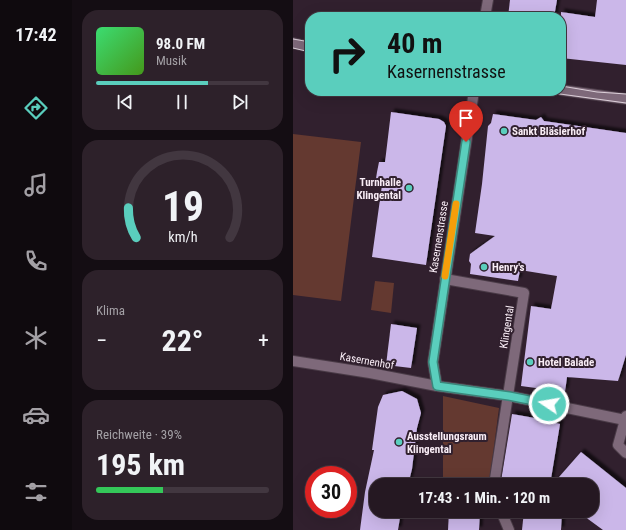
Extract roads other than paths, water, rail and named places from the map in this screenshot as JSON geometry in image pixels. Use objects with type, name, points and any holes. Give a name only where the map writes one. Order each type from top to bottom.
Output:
[{"type":"street","points":[[486,12],[488,0]]},
{"type":"street","points":[[293,43],[305,45]]},
{"type":"street","points":[[566,91],[626,99]]},
{"type":"street","name":"Kasernenstrasse","points":[[437,386],[433,362],[472,96]]},
{"type":"street","name":"Klingental","points":[[445,279],[524,293],[495,478]]},
{"type":"street","name":"Kasernenhof","points":[[293,361],[370,373],[437,386]]},
{"type":"street","points":[[437,386],[509,396],[625,418],[618,445],[626,453]]},
{"type":"street","points":[[504,518],[509,530]]},
{"type":"tram line","points":[[293,39],[305,41]]},
{"type":"tram line","points":[[293,48],[305,51]]},
{"type":"tram line","points":[[566,87],[597,92],[626,94]]},
{"type":"tram line","points":[[566,95],[626,103]]},
{"type":"place","name":"Sankt Bläsierhof","points":[[504,131]]},
{"type":"place","name":"Turnhalle Klingental","points":[[409,188]]},
{"type":"place","name":"Henry's","points":[[484,267]]},
{"type":"place","name":"Hotel Balade","points":[[530,362]]},
{"type":"place","name":"Ausstellungsraum Klingental","points":[[399,442]]}]
